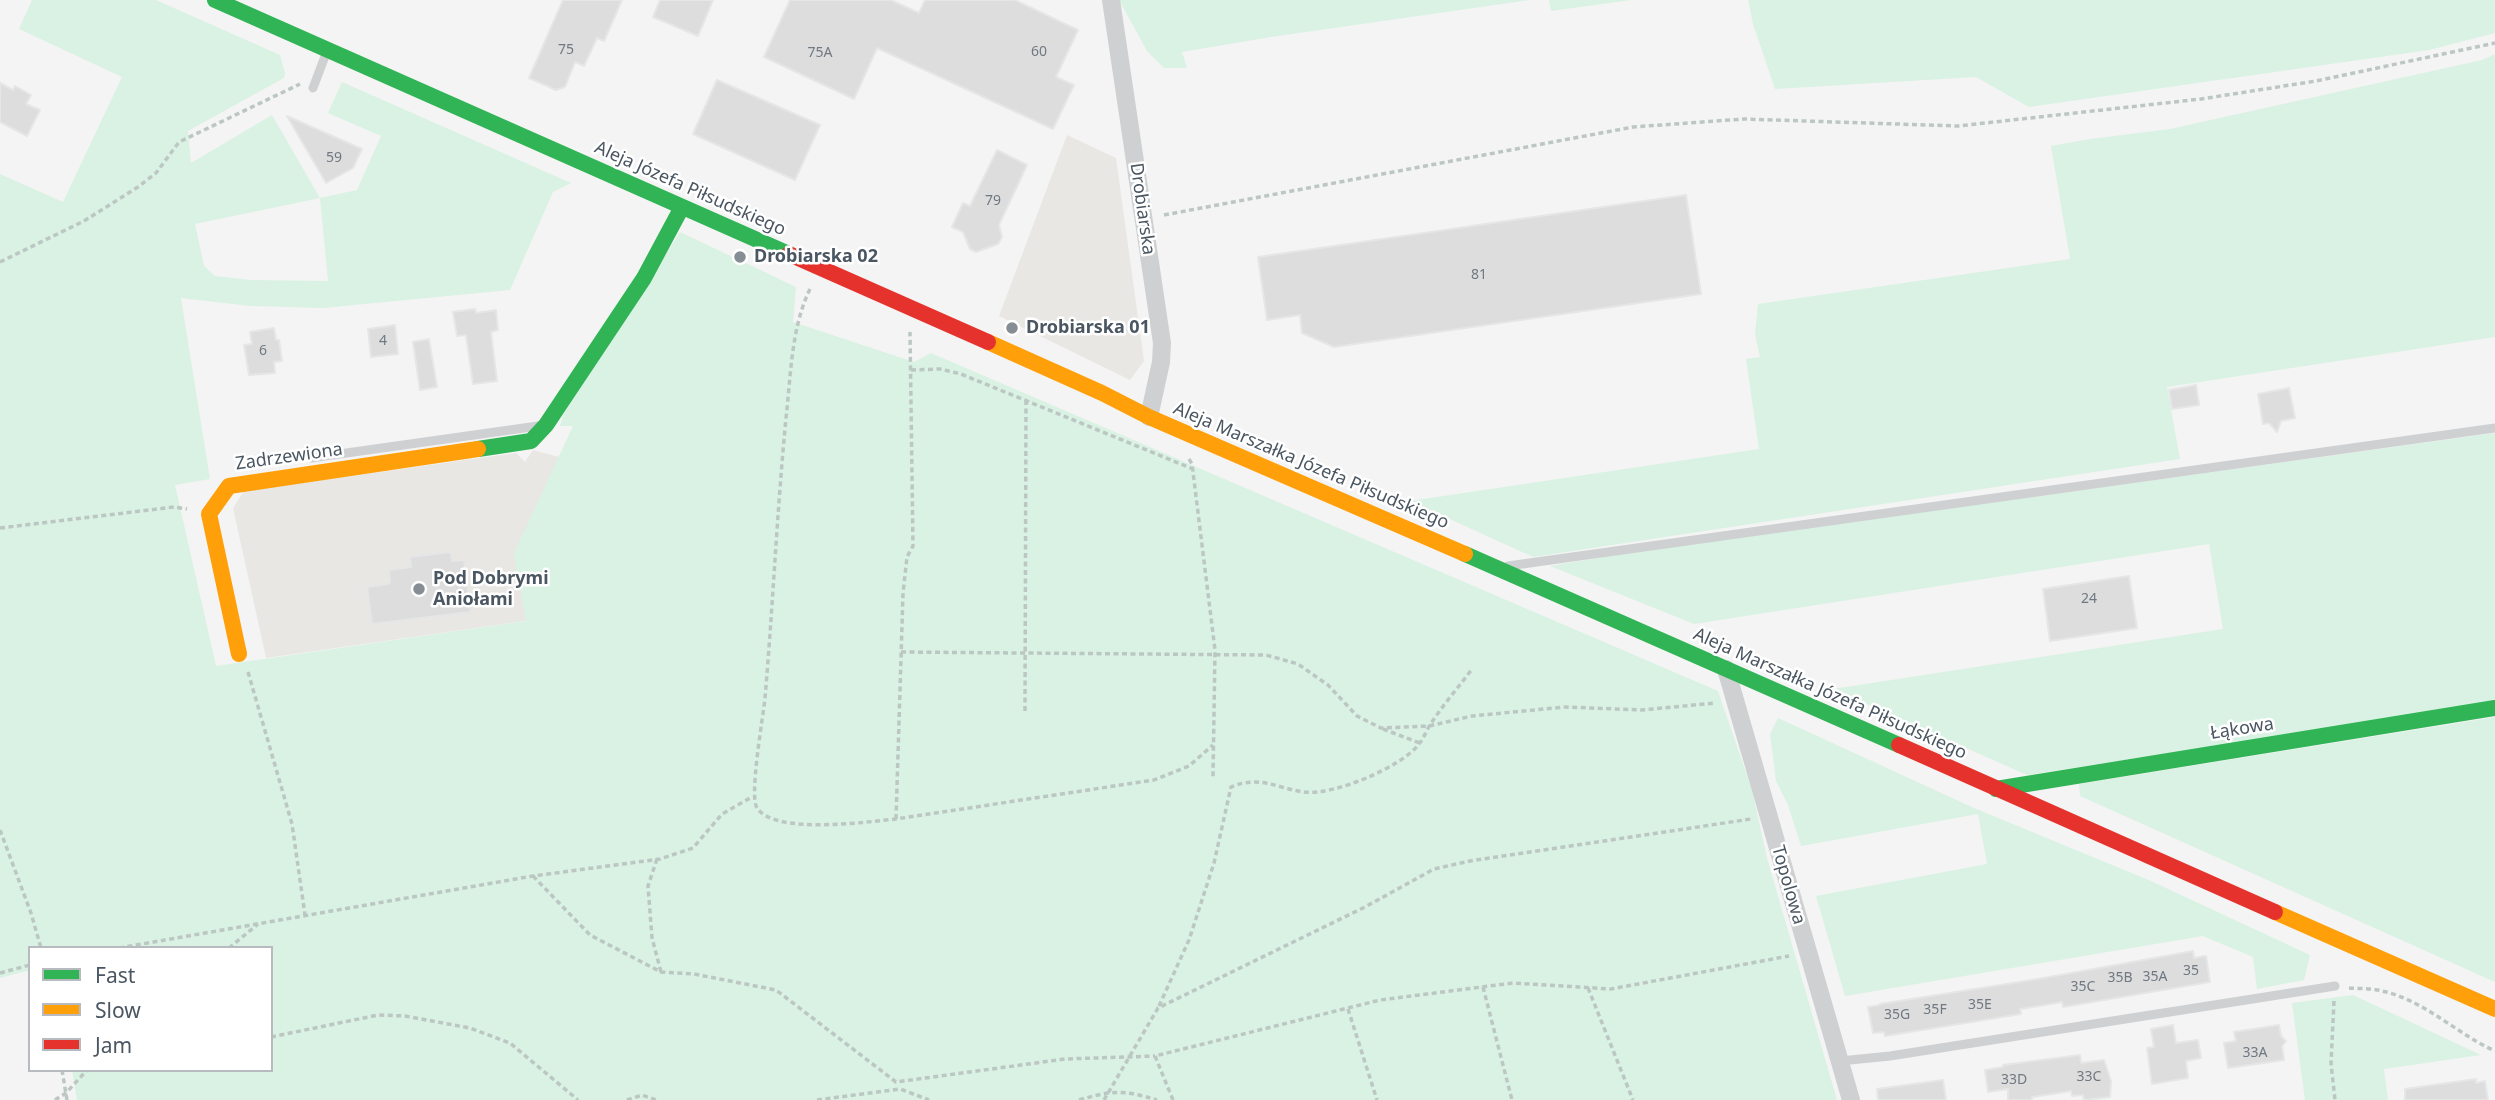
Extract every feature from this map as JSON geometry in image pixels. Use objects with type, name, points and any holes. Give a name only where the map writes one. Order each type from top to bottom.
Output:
[{"type":"main road","name":"Aleja Józefa Piłsudskiego","points":[[215,0],[1102,393],[1149,417]]},
{"type":"main road","points":[[546,425],[644,278],[682,207]]},
{"type":"main road","name":"Aleja Marszałka Józefa Piłsudskiego","points":[[1149,417],[2495,1009]]},
{"type":"main road","name":"Zadrzewiona","points":[[209,514],[229,486],[531,441],[546,425]]},
{"type":"main road","points":[[209,514],[239,654]]},
{"type":"main road","name":"Łąkowa","points":[[1996,789],[2495,708]]},
{"type":"street","name":"Drobiarska","points":[[1111,0],[1162,347],[1149,417]]},
{"type":"street","name":"Topolowa","points":[[1726,669],[1851,1100]]},
{"type":"lane","points":[[313,88],[327,50]]},
{"type":"lane","points":[[312,458],[546,425]]},
{"type":"lane","points":[[1496,568],[2495,428]]},
{"type":"lane","points":[[1840,1060],[1890,1056],[2335,986]]},
{"type":"path","points":[[1144,219],[1633,127],[1744,119],[1958,126],[2200,99],[2316,81],[2495,43]]},
{"type":"path","points":[[0,262],[84,221],[138,187],[156,173],[178,142],[306,82],[313,88]]},
{"type":"path","points":[[820,268],[801,308],[797,324],[781,479],[764,712],[753,797],[756,807],[778,821],[811,824],[895,819],[1154,780],[1189,766],[1213,746]]},
{"type":"path","points":[[895,819],[904,581],[907,557],[913,546],[910,330]]},
{"type":"path","points":[[911,370],[940,369],[961,374],[1193,469]]},
{"type":"path","points":[[1025,711],[1026,400]]},
{"type":"path","points":[[1184,452],[1193,469],[1215,655],[1213,777]]},
{"type":"path","points":[[0,528],[174,507],[209,514]]},
{"type":"path","points":[[901,652],[1266,655],[1298,664],[1328,685],[1357,716],[1420,743]]},
{"type":"path","points":[[239,654],[250,674],[292,824],[305,915]]},
{"type":"path","points":[[1104,1100],[1158,1008],[1189,940],[1214,863],[1231,787],[1243,782],[1268,782],[1306,792],[1344,787],[1404,759],[1420,743],[1429,726],[1472,669]]},
{"type":"path","points":[[1381,728],[1429,726],[1472,716],[1565,707],[1642,710],[1735,701]]},
{"type":"path","points":[[130,946],[533,876],[657,859],[692,848],[722,814],[753,797]]},
{"type":"path","points":[[1158,1008],[1366,907],[1434,869],[1470,861],[1769,817]]},
{"type":"path","points":[[0,830],[40,946]]},
{"type":"path","points":[[657,859],[648,886],[652,938],[661,972]]},
{"type":"path","points":[[533,876],[590,935],[661,972],[694,974],[776,990],[896,1082],[1065,1059],[1155,1056],[1380,1000],[1513,983],[1611,989],[1808,953]]},
{"type":"path","points":[[231,946],[260,922]]},
{"type":"path","points":[[0,973],[28,966]]},
{"type":"path","points":[[2335,1100],[2331,1063],[2335,986],[2383,991],[2421,1006],[2474,1042],[2495,1051]]},
{"type":"path","points":[[1483,987],[1512,1100]]},
{"type":"path","points":[[1588,988],[1633,1100]]},
{"type":"path","points":[[1348,1008],[1377,1100]]},
{"type":"path","points":[[273,1037],[378,1015],[405,1016],[470,1028],[510,1043],[578,1100]]},
{"type":"path","points":[[1155,1056],[1173,1100]]},
{"type":"path","points":[[62,1072],[67,1100]]},
{"type":"path","points":[[55,1100],[66,1093],[85,1072]]},
{"type":"path","points":[[817,1100],[900,1090],[929,1100]]},
{"type":"path","points":[[1079,1100],[1109,1091],[1132,1093],[1157,1100]]},
{"type":"path","points":[[627,1100],[642,1095],[656,1100]]},
{"type":"shaded area","points":[[1067,135],[1116,158],[1144,361],[1130,380],[999,316]]},
{"type":"shaded area","points":[[574,425],[616,608],[266,658],[233,508],[244,491],[516,453],[525,462],[533,450],[559,457]]},
{"type":"green space","points":[[32,0],[156,0],[280,55],[284,78],[188,131],[191,163],[272,115],[320,198],[357,190],[381,136],[328,113],[342,82],[571,183],[553,192],[510,290],[323,308],[250,306],[181,298],[210,479],[175,485],[216,666],[526,621],[514,553],[573,426],[560,426],[563,415],[680,232],[796,287],[793,322],[914,362],[931,353],[1718,691],[1752,790],[1767,858],[1837,1100],[77,1100],[72,1072],[273,1072],[273,946],[28,946],[28,971],[0,978],[0,174],[63,202],[122,77],[19,29]],"holes":[[[320,198],[328,281],[251,280],[215,276],[204,266],[195,224]]]},
{"type":"green space","points":[[1119,0],[1530,0],[1182,52],[1187,68],[1164,68],[1147,51]]},
{"type":"green space","points":[[1549,0],[1631,0],[1551,11]]},
{"type":"green space","points":[[1748,0],[2495,0],[2495,33],[2429,50],[2029,107],[1976,77],[1775,89],[1753,24]]},
{"type":"green space","points":[[2495,54],[2495,337],[2167,387],[2180,459],[1533,557],[1410,501],[1759,449],[1746,359],[1760,357],[1755,334],[1758,304],[2070,259],[2051,146],[2170,129],[2482,60]]},
{"type":"green space","points":[[2495,433],[2495,703],[2027,775],[1833,689],[2223,629],[2209,544],[1694,624],[1550,566],[1634,552]]},
{"type":"green space","points":[[2495,717],[2495,982],[2080,796],[2079,784]]},
{"type":"green space","points":[[1778,718],[1974,808],[2151,881],[2310,955],[2304,980],[2257,989],[2253,957],[2203,936],[1845,996],[1816,896],[1987,864],[1978,814],[1801,846],[1788,805],[1776,781],[1770,734]]},
{"type":"green space","points":[[2353,995],[2481,1055],[2384,1069],[2388,1100],[2305,1100],[2292,1003]]},
{"type":"building","points":[[563,0],[622,0],[604,41],[597,38],[584,66],[575,62],[565,87],[556,90],[529,78]]},
{"type":"building","points":[[660,0],[713,0],[698,36],[653,17]]},
{"type":"building","points":[[790,0],[891,0],[919,13],[925,0],[1015,0],[1078,30],[1056,77],[1074,85],[1053,129],[877,48],[854,99],[764,57]]},
{"type":"building","points":[[717,80],[820,125],[795,180],[693,134]]},
{"type":"building","points":[[0,83],[13,90],[15,86],[31,95],[26,104],[40,110],[27,136],[0,122]]},
{"type":"building","points":[[287,116],[362,149],[353,168],[326,183]]},
{"type":"building","points":[[997,150],[1027,165],[999,225],[1002,237],[998,244],[976,252],[970,249],[963,232],[952,227],[963,203],[970,206]]},
{"type":"building","points":[[1686,195],[1701,294],[1334,347],[1302,333],[1300,315],[1267,320],[1258,257]]},
{"type":"building","points":[[475,309],[476,313],[496,310],[498,330],[491,332],[497,381],[473,384],[466,335],[457,336],[453,312]]},
{"type":"building","points":[[395,325],[398,354],[371,357],[368,329]]},
{"type":"building","points":[[274,328],[282,361],[274,362],[275,373],[249,375],[244,345],[252,344],[250,332]]},
{"type":"building","points":[[429,339],[437,387],[420,390],[413,342]]},
{"type":"building","points":[[2196,385],[2199,405],[2172,409],[2169,390]]},
{"type":"building","points":[[2289,388],[2295,418],[2281,421],[2277,432],[2269,423],[2263,424],[2258,394]]},
{"type":"building","points":[[451,552],[452,561],[464,560],[471,612],[372,624],[367,587],[388,584],[389,570],[411,567],[410,557]]},
{"type":"building","points":[[2129,576],[2137,628],[2050,641],[2043,589]]},
{"type":"building","points":[[2193,951],[2194,958],[2206,956],[2210,982],[2063,1007],[2062,1002],[2020,1009],[2021,1014],[1885,1036],[1884,1032],[1873,1033],[1868,1007]]},
{"type":"building","points":[[2173,1025],[2176,1043],[2198,1040],[2201,1058],[2186,1061],[2188,1078],[2152,1084],[2147,1048],[2154,1047],[2151,1029]]},
{"type":"building","points":[[2279,1025],[2281,1036],[2286,1041],[2282,1046],[2284,1060],[2228,1068],[2224,1043],[2236,1041],[2234,1032]]},
{"type":"building","points":[[2080,1055],[2081,1063],[2104,1060],[2111,1081],[2110,1097],[2084,1100],[2083,1095],[2072,1096],[2071,1091],[2032,1097],[2032,1100],[2008,1100],[2008,1089],[1988,1092],[1985,1070],[2003,1065]]},
{"type":"building","points":[[2476,1079],[2476,1083],[2485,1081],[2488,1100],[2405,1100],[2405,1089]]},
{"type":"building","points":[[1943,1080],[1946,1100],[1878,1100],[1877,1089]]},
{"type":"traffic: fast","points":[[215,0],[789,254]]},
{"type":"traffic: fast","points":[[478,449],[531,441],[546,425],[644,278],[682,207]]},
{"type":"traffic: fast","points":[[1465,554],[1899,745]]},
{"type":"traffic: fast","points":[[1996,789],[2495,708]]},
{"type":"traffic: slow","points":[[988,342],[1149,417],[1465,554]]},
{"type":"traffic: slow","points":[[239,654],[209,514],[229,486],[478,449]]},
{"type":"traffic: slow","points":[[2275,912],[2495,1009]]},
{"type":"traffic: jam","points":[[789,254],[988,342]]},
{"type":"traffic: jam","points":[[1899,745],[2275,912]]},
{"type":"place","name":"Drobiarska 02","points":[[740,257]]},
{"type":"place","name":"Drobiarska 01","points":[[1012,328]]},
{"type":"place","name":"Pod Dobrymi Aniołami","points":[[419,589]]}]
